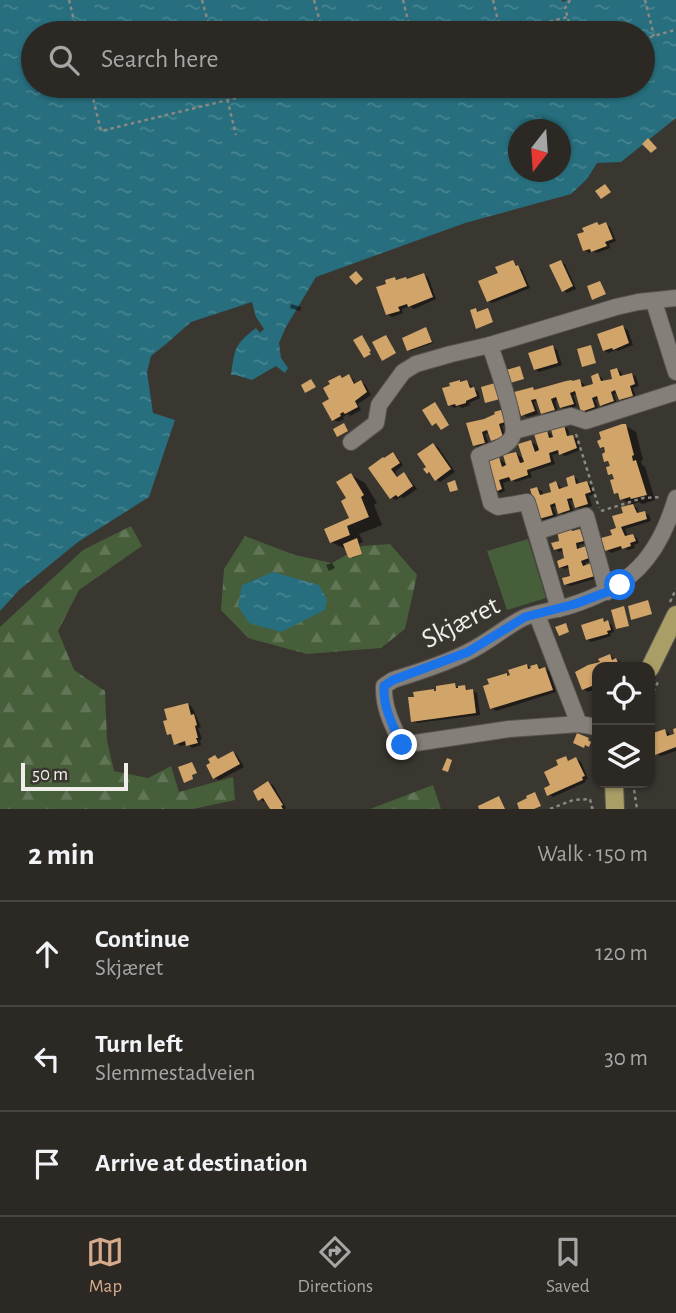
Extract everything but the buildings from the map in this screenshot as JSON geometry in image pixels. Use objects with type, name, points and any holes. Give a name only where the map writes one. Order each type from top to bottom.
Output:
[{"type":"main road","points":[[653,662],[676,615]]},
{"type":"main road","points":[[614,788],[615,809]]},
{"type":"street","points":[[351,442],[376,423],[379,405],[407,369],[416,364],[616,307],[676,298]]},
{"type":"street","points":[[654,302],[676,372]]},
{"type":"street","points":[[490,345],[513,418],[514,431],[513,437],[504,445],[479,456],[491,503],[498,507],[527,502],[559,609]]},
{"type":"street","points":[[514,431],[571,416],[586,421],[676,392]]},
{"type":"street","name":"Skjæret","points":[[579,724],[509,729],[402,745],[389,718],[384,686],[393,680],[468,652],[525,617],[559,609],[620,585],[656,547],[668,525],[670,498]]},
{"type":"street","points":[[536,532],[593,514],[607,592]]},
{"type":"street","points":[[537,615],[579,724],[592,726]]},
{"type":"path","points":[[69,0],[74,21]]},
{"type":"path","points":[[202,0],[208,21]]},
{"type":"path","points":[[314,0],[320,21]]},
{"type":"path","points":[[403,0],[408,21]]},
{"type":"path","points":[[493,0],[499,21]]},
{"type":"path","points":[[569,21],[565,8],[570,0]]},
{"type":"path","points":[[645,0],[650,21]]},
{"type":"path","points":[[555,21],[568,18]]},
{"type":"path","points":[[655,36],[675,30]]},
{"type":"path","points":[[93,98],[102,131],[235,98]]},
{"type":"path","points":[[227,100],[236,135]]},
{"type":"path","points":[[571,416],[593,514],[643,498],[670,498]]},
{"type":"path","points":[[635,788],[637,809]]},
{"type":"path","points":[[550,809],[573,800],[590,799],[592,808],[596,809]]},
{"type":"green space","points":[[131,526],[142,546],[79,590],[58,631],[74,670],[105,691],[107,740],[114,771],[148,778],[171,766],[179,792],[233,777],[235,800],[193,809],[0,809],[0,627],[83,550]]},
{"type":"green space","points":[[245,536],[295,555],[332,563],[362,546],[390,544],[417,575],[405,629],[381,648],[307,654],[248,638],[221,610],[224,569]]},
{"type":"green space","points":[[528,539],[546,598],[507,610],[487,551]]},
{"type":"green space","points":[[433,785],[441,809],[370,809]]},
{"type":"water","points":[[0,0],[676,0],[676,118],[621,162],[597,163],[587,179],[571,194],[465,223],[316,277],[279,343],[281,358],[288,368],[285,373],[276,366],[252,380],[231,375],[239,343],[256,328],[260,333],[264,329],[256,317],[252,302],[191,322],[151,356],[147,372],[153,413],[175,420],[149,497],[78,542],[19,590],[0,611]]},
{"type":"water","points":[[273,572],[319,585],[327,600],[325,610],[281,632],[249,623],[238,606],[242,585]]},
{"type":"route","points":[[402,745],[389,718],[384,686],[393,680],[468,652],[525,617],[575,604],[620,585]]}]
